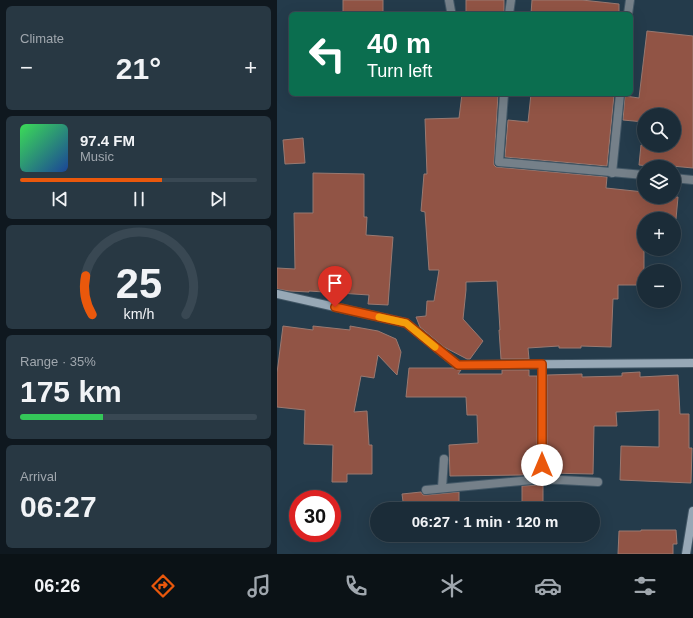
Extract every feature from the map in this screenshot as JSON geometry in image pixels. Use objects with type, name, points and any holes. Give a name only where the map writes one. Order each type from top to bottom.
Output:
[{"type":"street","points":[[449,0],[451,12]]},
{"type":"street","points":[[509,12],[511,0]]},
{"type":"street","points":[[628,12],[630,0]]},
{"type":"street","points":[[504,96],[499,162],[637,175]]},
{"type":"street","points":[[612,173],[620,96]]},
{"type":"street","points":[[681,179],[693,180]]},
{"type":"street","points":[[277,294],[406,323],[458,365],[693,363]]},
{"type":"street","points":[[542,364],[542,479]]},
{"type":"street","points":[[442,488],[444,459]]},
{"type":"street","points":[[426,490],[542,479],[598,482]]},
{"type":"street","points":[[686,554],[693,511]]},
{"type":"building","points":[[343,0],[383,0],[383,12],[343,12]]},
{"type":"building","points":[[466,0],[504,0],[504,12],[466,12]]},
{"type":"building","points":[[532,0],[582,0],[619,4],[619,12],[531,12]]},
{"type":"building","points":[[647,31],[693,36],[693,168],[681,167],[681,160],[640,160],[640,152],[681,152],[681,108],[637,108],[637,121],[623,120],[625,96],[639,98]]},
{"type":"building","points":[[462,96],[498,96],[494,162],[496,167],[607,177],[606,188],[637,191],[637,204],[677,204],[677,212],[637,212],[637,256],[644,256],[644,264],[637,264],[637,285],[618,285],[618,299],[613,299],[611,347],[581,346],[581,348],[559,348],[559,346],[528,348],[529,359],[501,359],[497,281],[466,282],[463,319],[483,341],[470,359],[467,359],[444,347],[420,327],[416,317],[426,316],[427,301],[434,301],[439,270],[429,270],[425,212],[421,211],[424,174],[427,174],[425,119],[459,118]]},
{"type":"building","points":[[531,96],[614,96],[607,166],[505,157],[508,120],[528,122]]},
{"type":"building","points":[[303,138],[305,163],[285,164],[283,140]]},
{"type":"building","points":[[313,173],[364,174],[364,217],[367,217],[366,235],[393,237],[388,305],[368,304],[369,295],[289,291],[277,289],[277,268],[295,269],[294,213],[313,213]]},
{"type":"building","points":[[283,326],[313,330],[313,326],[350,330],[350,326],[378,331],[396,339],[401,352],[397,375],[378,355],[374,378],[361,376],[354,412],[367,411],[369,445],[372,445],[372,474],[347,474],[347,482],[332,482],[333,445],[304,444],[305,410],[277,407],[277,373]]},
{"type":"building","points":[[409,368],[453,368],[461,370],[458,374],[502,374],[502,370],[529,370],[529,376],[537,376],[537,474],[450,476],[449,445],[478,443],[477,415],[467,415],[466,397],[406,397]]},
{"type":"building","points":[[640,372],[640,377],[678,375],[680,414],[689,414],[689,448],[692,448],[691,483],[620,480],[621,446],[659,447],[659,410],[616,412],[617,426],[594,426],[593,474],[547,473],[547,375],[582,374],[582,377],[622,376],[622,373]]},
{"type":"building","points":[[543,485],[543,502],[522,502],[522,486]]},
{"type":"building","points":[[421,492],[423,495],[427,495],[459,492],[459,502],[403,502],[402,494]]},
{"type":"building","points":[[676,530],[677,544],[673,544],[673,554],[618,554],[619,531]]},
{"type":"slow traffic","points":[[379,317],[406,323],[435,347]]},
{"type":"route","points":[[335,307],[406,323],[458,365],[542,364],[542,465]]}]
